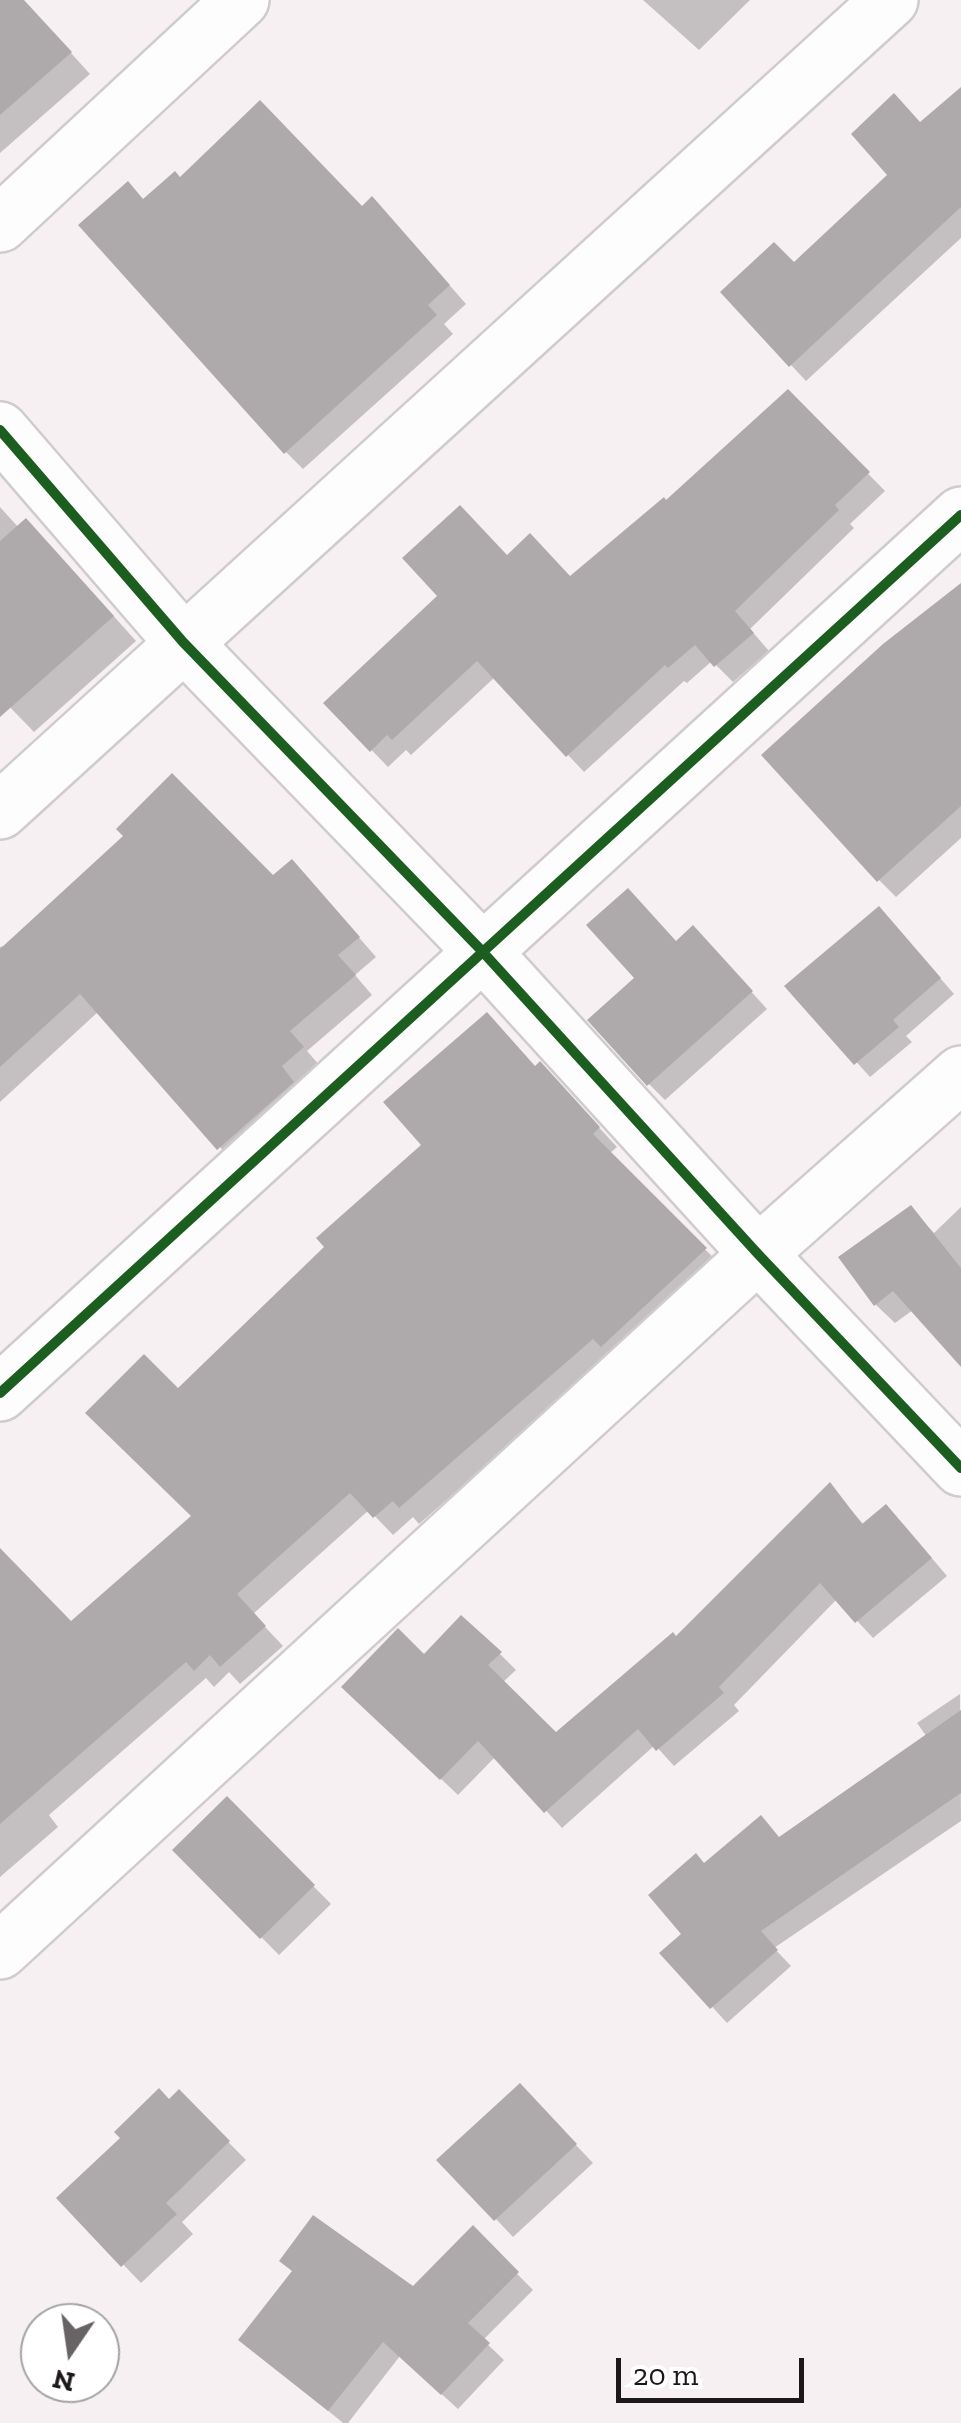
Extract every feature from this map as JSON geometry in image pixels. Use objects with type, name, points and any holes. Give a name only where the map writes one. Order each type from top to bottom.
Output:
[{"type":"street","points":[[0,224],[241,0]]},
{"type":"street","points":[[0,811],[890,0]]},
{"type":"street","points":[[0,430],[184,642],[481,950],[758,1254],[961,1468]]},
{"type":"street","points":[[0,1393],[961,515]]},
{"type":"street","points":[[0,1951],[758,1254],[961,1074]]},
{"type":"building","points":[[0,0],[24,0],[72,52],[0,115]]},
{"type":"building","points":[[961,87],[961,207],[789,367],[720,292],[774,242],[794,262],[887,175],[851,134],[894,93],[920,122]]},
{"type":"building","points":[[260,100],[362,206],[372,196],[450,285],[428,305],[437,315],[284,454],[78,225],[128,181],[143,199],[175,171],[180,177]]},
{"type":"building","points":[[788,389],[870,472],[835,505],[839,510],[735,611],[754,633],[714,667],[695,645],[668,668],[665,665],[566,757],[477,661],[392,740],[387,735],[370,752],[323,703],[437,596],[402,558],[460,505],[507,555],[530,533],[570,576],[664,497],[666,500]]},
{"type":"building","points":[[26,518],[114,616],[0,717],[0,541]]},
{"type":"building","points":[[961,583],[961,806],[877,882],[761,755],[883,644]]},
{"type":"building","points":[[172,773],[273,875],[292,859],[360,937],[338,955],[356,975],[290,1031],[304,1047],[282,1066],[294,1082],[217,1150],[80,994],[0,1067],[0,949],[123,836],[116,829]]},
{"type":"building","points":[[628,888],[676,941],[693,925],[753,991],[647,1086],[587,1020],[634,978],[586,925]]},
{"type":"building","points":[[879,906],[941,978],[893,1020],[899,1027],[854,1065],[784,986]]},
{"type":"building","points":[[487,1012],[535,1066],[540,1061],[600,1127],[593,1134],[707,1248],[601,1347],[593,1339],[399,1508],[393,1501],[373,1518],[350,1493],[237,1594],[266,1626],[220,1667],[210,1655],[194,1671],[186,1662],[0,1824],[0,1548],[71,1621],[191,1516],[85,1413],[144,1354],[178,1388],[324,1247],[316,1238],[421,1145],[383,1102]]},
{"type":"building","points":[[911,1205],[961,1268],[961,1367],[893,1291],[874,1306],[838,1257]]},
{"type":"building","points":[[830,1482],[862,1524],[886,1504],[932,1558],[855,1623],[820,1583],[719,1687],[724,1693],[656,1751],[638,1729],[544,1813],[478,1741],[440,1780],[341,1687],[398,1628],[424,1654],[461,1615],[502,1652],[488,1665],[556,1732],[673,1632],[676,1636]]},
{"type":"building","points":[[961,1710],[961,1793],[761,1931],[778,1950],[710,2009],[659,1953],[681,1934],[648,1895],[696,1853],[704,1863],[761,1815],[779,1837]]},
{"type":"building","points":[[227,1796],[315,1885],[260,1939],[172,1850]]},
{"type":"building","points":[[520,2083],[577,2144],[494,2221],[436,2160]]},
{"type":"building","points":[[159,2088],[169,2099],[179,2089],[230,2141],[166,2203],[177,2214],[121,2267],[56,2198],[120,2138],[114,2132]]},
{"type":"building","points":[[313,2215],[413,2286],[473,2225],[519,2272],[468,2323],[490,2343],[441,2395],[383,2342],[328,2411],[238,2340],[292,2271],[279,2261]]},
{"type":"cycle path","points":[[0,430],[183,642],[481,950],[758,1254],[961,1468]]},
{"type":"cycle path","points":[[0,1393],[961,515]]}]
